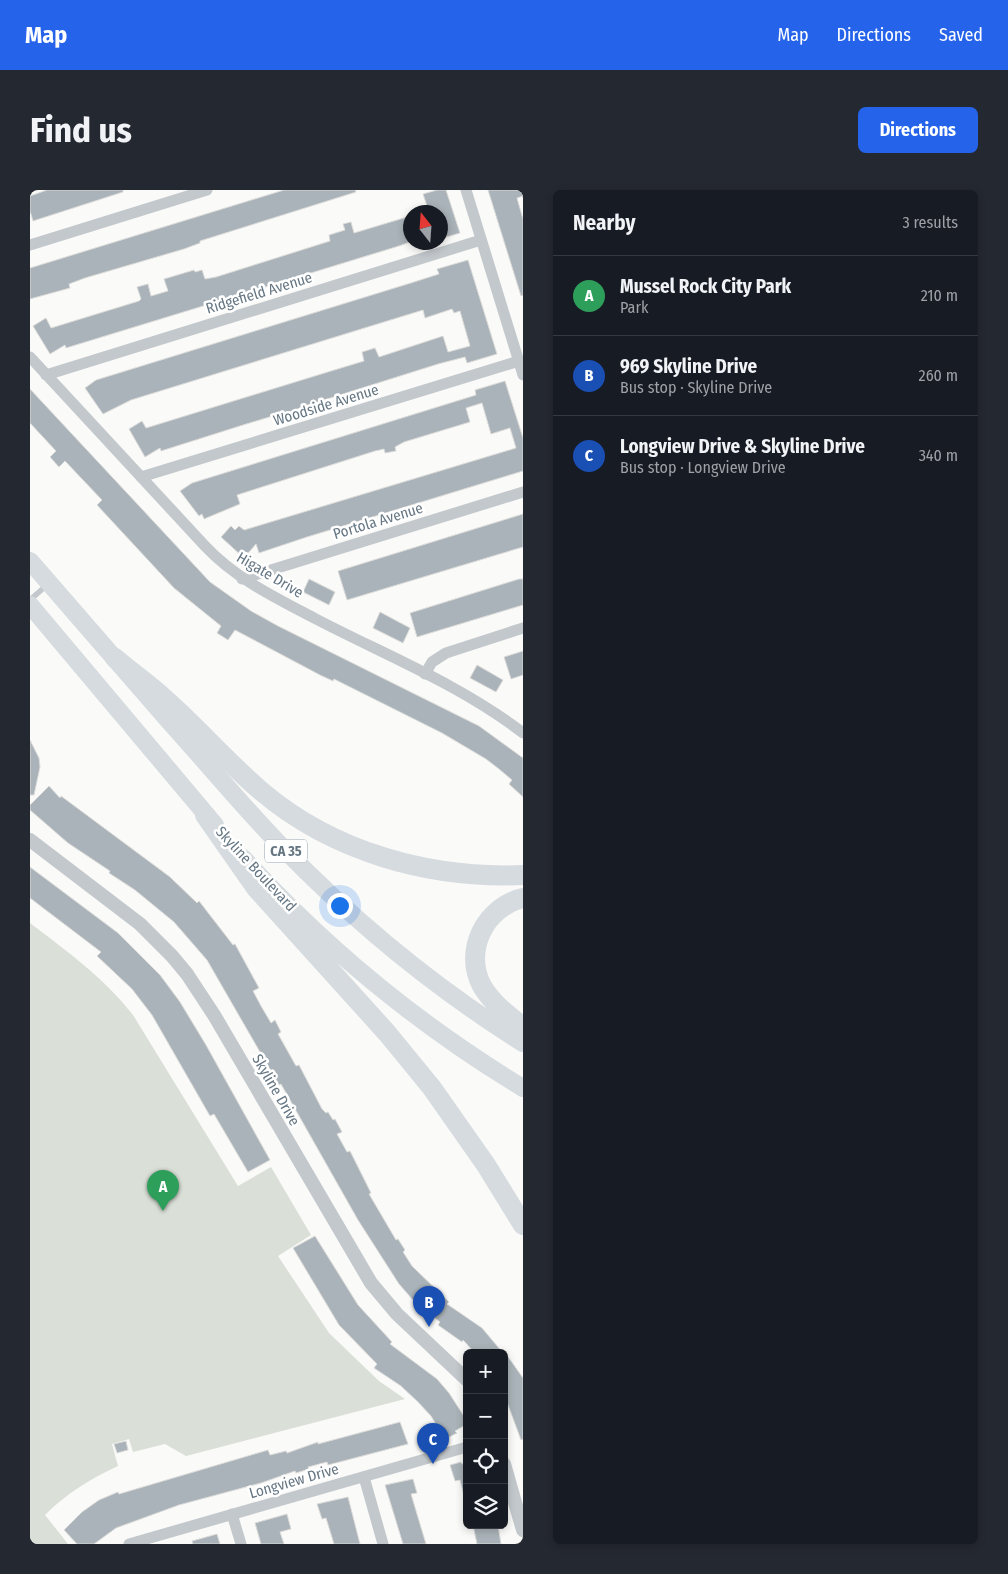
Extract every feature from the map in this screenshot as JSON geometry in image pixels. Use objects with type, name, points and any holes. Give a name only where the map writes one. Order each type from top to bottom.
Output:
[{"type":"highway","points":[[114,658],[166,699],[262,792],[320,831],[373,854],[418,867],[464,874],[523,875]]},
{"type":"highway","points":[[206,815],[261,894],[387,1033],[432,1088],[486,1165],[523,1225]]},
{"type":"highway","points":[[523,898],[502,907],[489,918],[477,942],[475,958],[479,980],[486,992],[523,1028]]},
{"type":"main road","name":"CA 35","points":[[30,561],[268,833],[329,893],[372,932],[432,981],[523,1044]]},
{"type":"main road","name":"Skyline Boulevard","points":[[30,605],[206,815],[274,891],[359,971],[438,1032],[523,1088]]},
{"type":"street","points":[[30,245],[207,190]]},
{"type":"street","points":[[466,190],[523,375]]},
{"type":"street","name":"Ridgefield Avenue","points":[[46,375],[481,240]]},
{"type":"street","name":"Higate Drive","points":[[30,357],[209,550],[242,579],[277,599],[425,674],[486,708],[523,733]]},
{"type":"street","name":"Woodside Avenue","points":[[141,478],[519,362]]},
{"type":"street","name":"Portola Avenue","points":[[242,579],[523,492]]},
{"type":"street","points":[[425,674],[432,662],[446,653],[523,628]]},
{"type":"street","name":"Skyline Drive","points":[[30,840],[140,924],[172,956],[214,1015],[371,1283],[396,1314],[463,1376]]},
{"type":"street","name":"Longview Drive","points":[[129,1544],[463,1448]]},
{"type":"street","points":[[364,1477],[382,1544]]},
{"type":"street","points":[[508,1478],[523,1530]]},
{"type":"street","points":[[232,1514],[241,1544]]},
{"type":"lane","points":[[30,600],[49,584]]},
{"type":"shaded area","points":[[30,923],[98,977],[133,1015],[238,1186],[271,1167],[311,1235],[278,1256],[329,1333],[379,1381],[405,1399],[186,1456],[165,1444],[133,1452],[129,1439],[112,1444],[118,1466],[79,1487],[45,1515],[68,1544],[30,1544]]},
{"type":"building","points":[[47,190],[123,190],[123,192],[33,221],[30,211],[30,196]]},
{"type":"building","points":[[284,190],[355,190],[356,192],[200,241],[200,243],[184,249],[85,278],[69,284],[70,288],[30,299],[30,268]]},
{"type":"building","points":[[437,190],[446,190],[460,233],[448,237],[448,205],[427,205],[423,194]]},
{"type":"building","points":[[488,190],[523,190],[523,196],[517,198],[523,219],[523,295],[521,296]]},
{"type":"building","points":[[403,218],[403,245],[66,348],[65,345],[50,354],[33,326],[46,318],[51,328],[139,301],[141,299],[137,287],[148,284],[151,296],[168,291],[164,279],[194,270],[195,272],[202,270],[205,279],[216,277],[330,241],[329,235],[345,230],[343,224],[351,222],[354,233]]},
{"type":"building","points":[[468,260],[497,354],[467,363],[465,357],[438,364],[305,406],[277,417],[276,415],[161,451],[160,448],[145,457],[129,429],[142,421],[146,428],[364,361],[362,352],[375,348],[379,357],[443,336],[448,352],[470,346],[460,311],[454,313],[452,309],[425,318],[423,310],[131,400],[103,414],[85,388],[96,380],[439,274],[437,269]]},
{"type":"building","points":[[505,381],[523,438],[523,471],[259,553],[256,544],[244,558],[221,537],[231,526],[235,530],[239,526],[244,530],[516,448],[510,428],[491,434],[482,403],[466,408],[470,422],[404,442],[395,447],[396,451],[385,453],[384,449],[375,451],[237,495],[240,504],[204,519],[202,514],[199,516],[180,491],[192,483],[476,395],[475,390]]},
{"type":"building","points":[[30,389],[210,582],[251,611],[278,626],[479,726],[523,758],[523,797],[509,784],[512,780],[499,769],[486,759],[442,733],[334,679],[333,681],[320,675],[235,630],[228,640],[217,633],[221,626],[174,588],[97,505],[102,500],[65,461],[59,467],[50,457],[56,451],[30,423]]},
{"type":"building","points":[[523,514],[523,547],[347,600],[338,571]]},
{"type":"building","points":[[309,579],[335,592],[329,605],[303,592]]},
{"type":"building","points":[[523,579],[523,605],[417,637],[410,613]]},
{"type":"building","points":[[380,612],[410,628],[403,643],[373,628]]},
{"type":"building","points":[[523,651],[523,675],[511,679],[504,657]]},
{"type":"building","points":[[477,665],[503,680],[496,692],[470,678]]},
{"type":"building","points":[[30,740],[39,758],[40,767],[34,795],[30,795]]},
{"type":"building","points":[[49,786],[60,798],[61,796],[170,877],[197,903],[199,901],[233,945],[235,944],[259,988],[253,991],[261,1006],[271,1023],[275,1020],[281,1032],[278,1034],[296,1066],[299,1065],[322,1109],[326,1113],[328,1112],[333,1120],[335,1119],[342,1132],[337,1134],[347,1152],[350,1151],[371,1193],[369,1194],[396,1240],[398,1239],[405,1250],[403,1252],[412,1266],[449,1302],[447,1304],[482,1328],[500,1349],[471,1349],[463,1340],[462,1342],[438,1325],[440,1322],[413,1300],[399,1284],[358,1220],[281,1084],[279,1085],[207,960],[174,922],[135,890],[109,873],[110,871],[68,843],[30,810],[30,805]]},
{"type":"building","points":[[30,867],[118,933],[160,975],[180,1002],[206,1045],[270,1160],[248,1172],[214,1114],[210,1116],[152,1015],[132,989],[97,956],[101,952],[30,898]]},
{"type":"building","points":[[315,1236],[358,1305],[392,1342],[390,1344],[437,1379],[449,1393],[463,1415],[463,1426],[455,1431],[457,1433],[445,1439],[431,1416],[418,1402],[401,1386],[374,1368],[377,1364],[339,1325],[293,1248]]},
{"type":"building","points":[[508,1357],[523,1378],[523,1439],[521,1440],[508,1405]]},
{"type":"building","points":[[400,1422],[408,1444],[328,1465],[327,1462],[308,1467],[309,1469],[296,1473],[295,1471],[261,1483],[179,1505],[116,1528],[94,1544],[77,1544],[64,1530],[82,1512],[99,1500],[118,1492],[119,1494],[268,1450],[270,1455],[286,1451],[287,1453],[318,1442],[318,1444]]},
{"type":"building","points":[[126,1441],[128,1450],[117,1453],[114,1444]]},
{"type":"building","points":[[461,1462],[463,1464],[463,1492],[460,1480],[455,1481],[450,1465]]},
{"type":"building","points":[[413,1479],[417,1493],[411,1494],[426,1544],[403,1544],[385,1485]]},
{"type":"building","points":[[348,1497],[360,1544],[334,1544],[326,1518],[322,1519],[317,1504]]},
{"type":"building","points":[[287,1514],[291,1529],[280,1532],[284,1544],[261,1544],[255,1523]]},
{"type":"building","points":[[474,1529],[499,1529],[501,1544],[477,1544]]},
{"type":"building","points":[[217,1534],[220,1544],[193,1544],[192,1541]]},
{"type":"place","name":"Mussel Rock City Park","points":[[163,1211]]},
{"type":"place","name":"969 Skyline Drive","points":[[429,1327]]},
{"type":"place","name":"Longview Drive & Skyline Drive","points":[[433,1464]]}]
